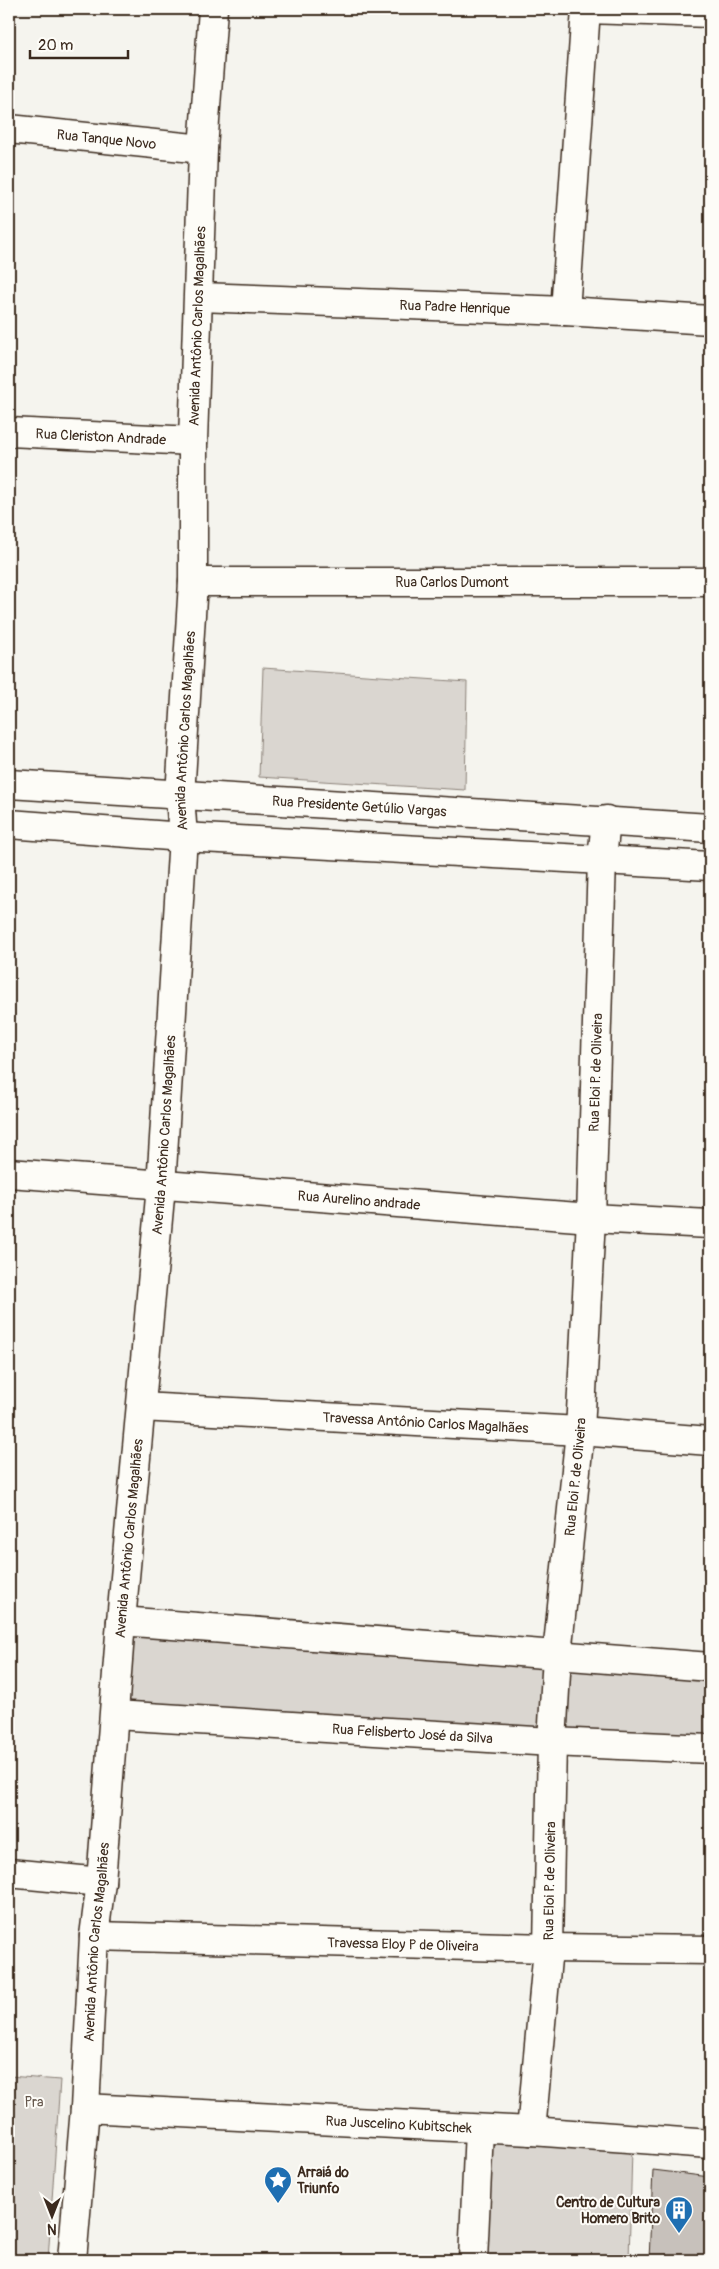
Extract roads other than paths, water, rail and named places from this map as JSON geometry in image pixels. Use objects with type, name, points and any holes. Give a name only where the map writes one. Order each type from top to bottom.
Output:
[{"type":"street","name":"Avenida Antônio Carlos Magalhães","points":[[72,2260],[85,2108],[94,1936],[101,1882],[121,1621],[161,1186],[183,837],[180,796],[193,582],[193,441],[200,297],[203,149],[213,9]]},
{"type":"street","points":[[565,311],[586,9],[710,13]]},
{"type":"street","name":"Rua Tanque Novo","points":[[9,129],[203,149]]},
{"type":"street","name":"Rua Padre Henrique","points":[[200,297],[565,311],[710,320]]},
{"type":"street","name":"Rua Cleriston Andrade","points":[[9,432],[193,441]]},
{"type":"street","name":"Rua Carlos Dumont","points":[[193,582],[710,582]]},
{"type":"street","name":"Rua Presidente Getúlio Vargas","points":[[9,784],[710,828]]},
{"type":"street","name":"Rua Eloi P. de Oliveira","points":[[531,2131],[548,1948],[552,1742],[557,1656],[580,1431],[591,1218],[602,859],[606,820]]},
{"type":"street","points":[[9,824],[183,837],[710,866]]},
{"type":"street","name":"Rua Aurelino andrade","points":[[9,1173],[591,1218],[710,1224]]},
{"type":"street","name":"Travessa Antônio Carlos Magalhães","points":[[141,1407],[580,1431],[710,1441]]},
{"type":"street","points":[[121,1621],[710,1667]]},
{"type":"street","name":"Rua Felisberto José da Silva","points":[[115,1714],[552,1742],[710,1749]]},
{"type":"street","points":[[9,1873],[101,1882]]},
{"type":"street","name":"Travessa Eloy P de Oliveira","points":[[94,1936],[548,1948],[710,1950]]},
{"type":"street","name":"Rua Juscelino Kubitschek","points":[[85,2108],[479,2130],[531,2131],[710,2144]]},
{"type":"street","points":[[473,2260],[479,2130]]},
{"type":"place","name":"Arraiá do Triunfo","points":[[278,2204]]},
{"type":"place","name":"Centro de Cultura Homero Brito","points":[[679,2234]]},
{"type":"park label","name":"Pra","points":[[34,2102]]}]
